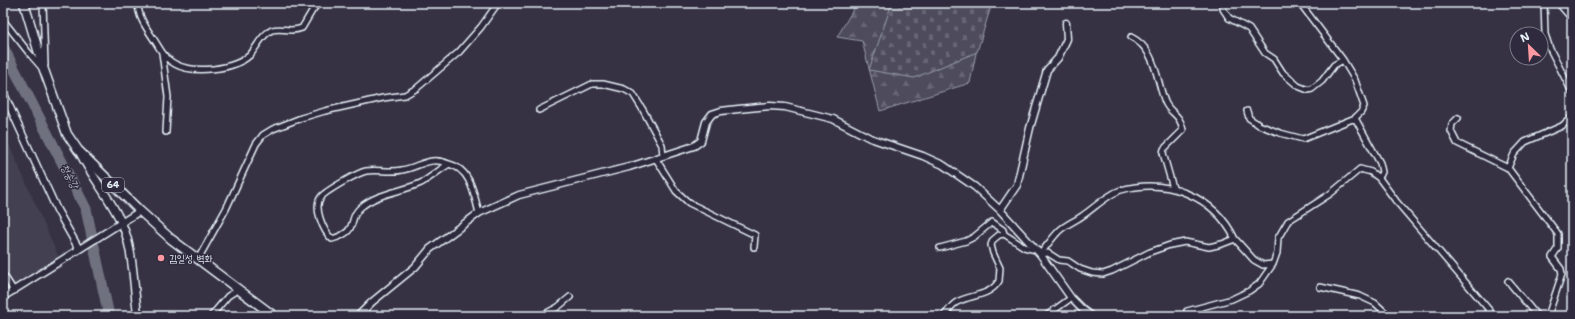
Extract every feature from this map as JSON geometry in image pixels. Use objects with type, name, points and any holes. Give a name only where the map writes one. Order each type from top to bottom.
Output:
[{"type":"main road","name":"64","points":[[24,3],[44,70],[67,134],[78,150],[90,164],[171,239],[274,316]]},
{"type":"main road","points":[[78,150],[122,222],[132,266],[138,316]]},
{"type":"street","points":[[42,3],[45,55],[44,70]]},
{"type":"street","points":[[138,3],[140,18],[162,52],[176,65],[189,69],[226,67],[249,55],[267,34],[273,30],[295,31],[302,28],[318,3]]},
{"type":"street","points":[[198,259],[226,209],[256,144],[263,135],[283,125],[325,111],[405,95],[417,88],[459,52],[481,27],[498,3]]},
{"type":"street","points":[[1223,3],[1223,9],[1229,18],[1249,29],[1265,52],[1274,59],[1283,73],[1298,86],[1308,90],[1312,89],[1322,81],[1334,65],[1344,60]]},
{"type":"street","points":[[1247,111],[1249,118],[1259,125],[1280,133],[1303,139],[1355,118],[1364,106],[1355,80],[1344,60],[1300,3]]},
{"type":"street","points":[[1544,3],[1545,34],[1550,49],[1572,92]]},
{"type":"street","points":[[1559,3],[1572,18]]},
{"type":"street","points":[[3,20],[32,58],[44,70]]},
{"type":"street","points":[[1000,210],[1017,185],[1030,128],[1047,70],[1058,58],[1067,39],[1066,23]]},
{"type":"street","points":[[1131,37],[1145,48],[1156,70],[1165,102],[1171,111],[1182,122],[1183,130],[1164,148],[1163,153],[1173,188]]},
{"type":"street","points":[[162,52],[168,97],[166,132]]},
{"type":"street","points":[[539,110],[592,84],[603,84],[624,89],[632,94],[653,127],[662,145],[663,156]]},
{"type":"street","points":[[3,92],[57,210],[79,249]]},
{"type":"street","points":[[358,316],[372,302],[415,267],[430,249],[479,214],[519,195],[656,159],[694,146],[701,141],[706,122],[712,114],[721,111],[770,106],[785,107],[833,119],[870,138],[923,156],[943,165],[975,187],[1000,210],[1038,252],[1072,298],[1091,316]]},
{"type":"street","points":[[1508,168],[1514,154],[1524,142],[1562,126],[1572,117]]},
{"type":"street","points":[[1355,118],[1380,163],[1382,172],[1379,178]]},
{"type":"street","points":[[1458,118],[1452,124],[1451,130],[1457,143],[1508,168],[1558,234],[1558,248],[1552,257],[1561,269],[1562,274],[1548,316]]},
{"type":"street","points":[[656,159],[676,191],[689,203],[756,235],[754,247]]},
{"type":"street","points":[[449,164],[421,182],[386,194],[360,208],[355,214],[352,227],[345,234],[332,238],[326,234],[318,209],[318,203],[321,197],[353,176],[365,171],[403,170],[425,161],[443,161],[456,166],[468,177],[479,214]]},
{"type":"street","points":[[1187,311],[1232,299],[1249,291],[1259,284],[1273,264],[1277,253],[1278,238],[1288,221],[1330,194],[1360,170],[1365,170],[1372,172],[1379,178],[1396,201],[1490,311],[1491,316]]},
{"type":"street","points":[[1038,252],[1059,230],[1119,191],[1145,187],[1173,188],[1195,196],[1221,217],[1230,227],[1235,238],[1254,260],[1263,265],[1273,264]]},
{"type":"street","points":[[3,298],[140,211]]},
{"type":"street","points":[[940,248],[966,241],[974,237],[992,222],[1003,230],[1004,234],[1024,247],[1038,252],[1048,253],[1059,260],[1068,261],[1092,273],[1103,274],[1170,245],[1185,242],[1209,247],[1222,244],[1235,238]]},
{"type":"street","points":[[943,316],[956,302],[985,294],[997,285],[1000,277],[1000,268],[993,254],[991,245],[993,240],[999,235],[1004,234]]},
{"type":"street","points":[[3,274],[14,291]]},
{"type":"street","points":[[1508,281],[1538,316]]},
{"type":"street","points":[[1320,287],[1360,296],[1375,303],[1389,316]]},
{"type":"street","points":[[211,316],[228,296],[239,289]]},
{"type":"street","points":[[541,316],[558,307],[570,297]]},
{"type":"street","points":[[1046,316],[1072,298]]},
{"type":"shaded area","points":[[3,130],[63,267],[3,297]]},
{"type":"green space","points":[[857,3],[986,3],[970,83],[880,111],[862,41],[837,37]]},
{"type":"green space","points":[[892,3],[992,3],[977,52],[914,78],[869,70]]},
{"type":"waterway","name":"청송강","points":[[3,47],[86,209],[109,316]]},
{"type":"place","name":"김일성 벽화","points":[[161,258]]}]
